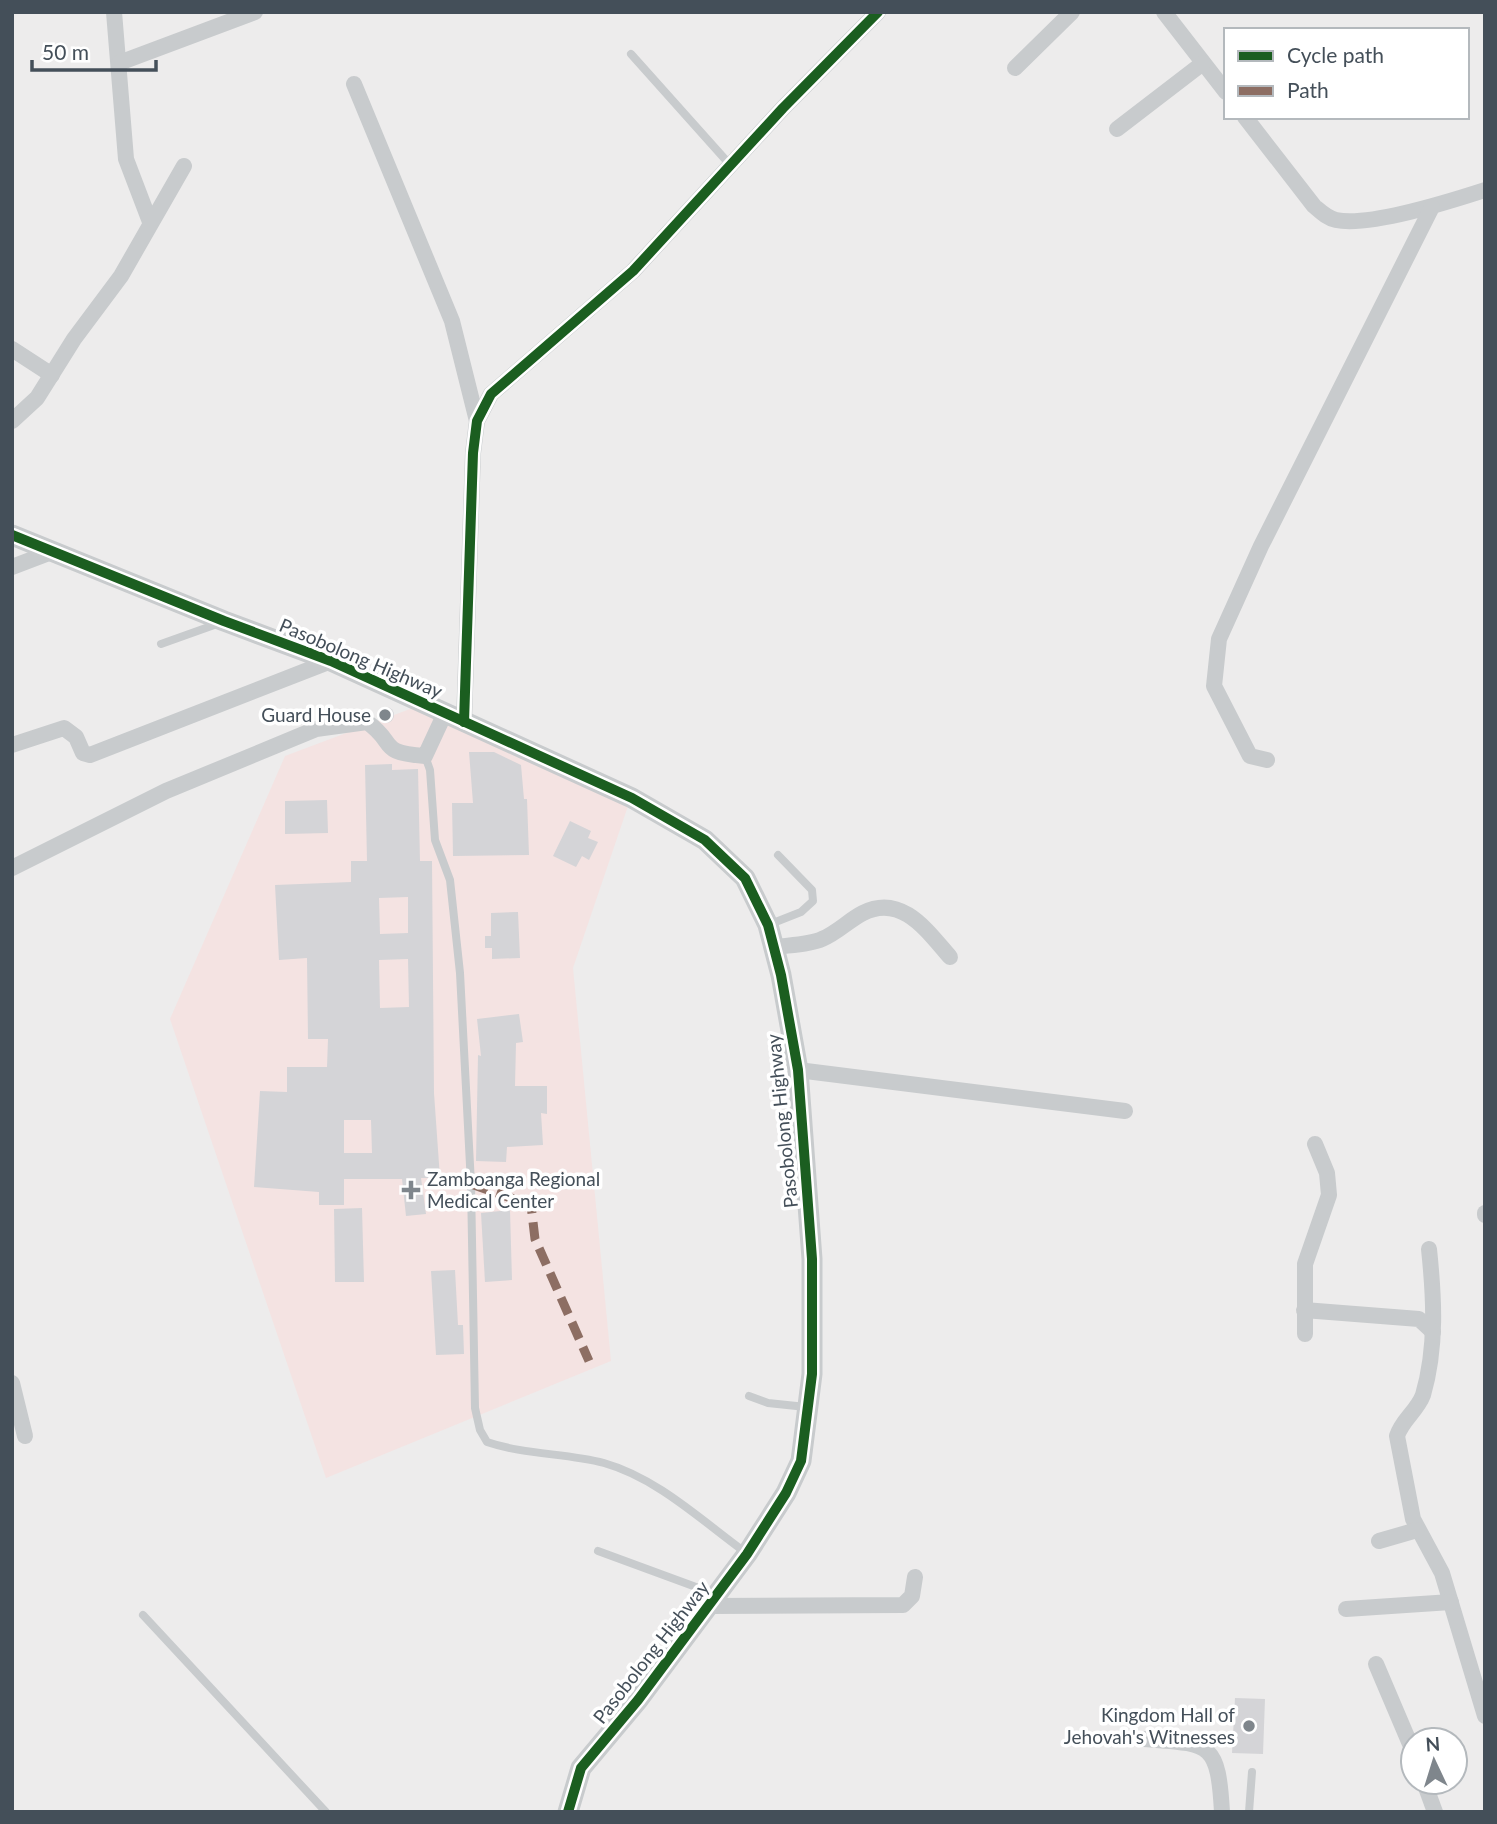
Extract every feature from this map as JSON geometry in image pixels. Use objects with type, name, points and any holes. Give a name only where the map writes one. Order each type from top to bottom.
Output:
[{"type":"street","points":[[114,12],[126,159],[150,222]]},
{"type":"street","points":[[119,63],[256,12]]},
{"type":"street","points":[[477,421],[491,394],[633,271],[733,167],[783,108],[878,12]]},
{"type":"street","points":[[1015,68],[1072,12]]},
{"type":"street","points":[[1164,12],[1224,90]]},
{"type":"street","points":[[1117,129],[1202,63]]},
{"type":"street","points":[[12,868],[166,791],[316,729],[367,722],[377,729],[388,748],[398,754],[425,756],[454,718],[477,421],[452,321],[354,84]]},
{"type":"street","points":[[1247,119],[1326,216],[1358,220],[1432,207],[1485,191]]},
{"type":"street","points":[[12,421],[37,398],[121,275],[184,166]]},
{"type":"street","points":[[1267,760],[1250,756],[1214,686],[1214,666],[1219,639],[1261,546],[1432,207]]},
{"type":"street","points":[[12,349],[52,375]]},
{"type":"street","name":"Pasobolong Highway","points":[[12,535],[224,621],[331,661],[632,798],[705,840],[744,878],[768,925],[775,947],[798,1070],[812,1259],[809,1408],[801,1461],[786,1493],[747,1554],[638,1700],[581,1768],[568,1812]]},
{"type":"street","points":[[12,567],[54,551]]},
{"type":"street","points":[[12,745],[64,728],[76,737],[83,753],[90,755],[331,661]]},
{"type":"street","points":[[775,947],[822,940],[865,911],[886,907],[902,910],[916,918],[950,957]]},
{"type":"street","points":[[798,1070],[1125,1111]]},
{"type":"street","points":[[1305,1334],[1305,1264],[1329,1195],[1327,1173],[1315,1144]]},
{"type":"street","points":[[1429,1249],[1433,1332],[1423,1395],[1397,1436],[1417,1530],[1442,1573],[1485,1716]]},
{"type":"street","points":[[1304,1310],[1406,1316],[1419,1319],[1433,1332]]},
{"type":"street","points":[[12,1383],[25,1437]]},
{"type":"street","points":[[1379,1541],[1417,1530]]},
{"type":"street","points":[[713,1600],[903,1605],[912,1595],[915,1577]]},
{"type":"street","points":[[1346,1609],[1451,1602]]},
{"type":"street","points":[[1376,1664],[1402,1726]]},
{"type":"street","points":[[1144,1739],[1198,1743],[1211,1754],[1220,1779],[1222,1812]]},
{"type":"lane","points":[[631,54],[733,167]]},
{"type":"lane","points":[[161,644],[224,621]]},
{"type":"lane","points":[[425,756],[430,770],[435,840],[450,880],[460,973],[470,1160],[475,1408],[480,1430],[487,1443],[508,1449],[603,1463],[631,1473],[659,1489],[747,1554]]},
{"type":"lane","points":[[768,925],[801,912],[813,901],[811,890],[778,855]]},
{"type":"lane","points":[[749,1396],[768,1403],[809,1408]]},
{"type":"lane","points":[[598,1551],[713,1600]]},
{"type":"lane","points":[[143,1615],[326,1812]]},
{"type":"lane","points":[[1249,1812],[1251,1772]]},
{"type":"shaded area","name":"Zamboanga Regional Medical Center","points":[[418,706],[628,806],[573,968],[611,1361],[326,1478],[170,1019],[285,756]]},
{"type":"building","name":"Guard House","points":[[386,707],[392,709],[392,721],[386,723],[380,721],[378,715],[380,709]]},
{"type":"building","points":[[469,752],[494,752],[521,765],[524,799],[527,799],[529,855],[453,856],[452,803],[473,803]]},
{"type":"building","points":[[392,764],[392,770],[418,769],[420,861],[432,861],[434,1093],[440,1178],[421,1178],[426,1214],[406,1216],[402,1179],[344,1179],[344,1205],[319,1205],[319,1192],[254,1187],[260,1091],[287,1092],[287,1067],[327,1067],[328,1039],[308,1039],[307,958],[279,960],[275,885],[351,882],[351,861],[367,861],[365,765]],"holes":[[[408,897],[408,933],[380,934],[379,898]],[[408,959],[409,1007],[380,1008],[379,960]],[[344,1120],[371,1120],[372,1153],[344,1153]]]},
{"type":"building","points":[[327,800],[328,833],[285,834],[285,801]]},
{"type":"building","points":[[570,821],[591,831],[588,838],[598,842],[589,860],[582,856],[576,867],[553,856]]},
{"type":"building","points":[[518,912],[520,958],[492,959],[492,948],[485,948],[485,936],[491,936],[491,913]]},
{"type":"building","points":[[519,1014],[523,1042],[516,1043],[515,1086],[547,1086],[547,1114],[541,1113],[543,1145],[507,1147],[506,1162],[476,1161],[478,1055],[481,1056],[477,1019]]},
{"type":"building","points":[[362,1208],[364,1282],[335,1282],[334,1209]]},
{"type":"building","points":[[510,1210],[512,1280],[485,1282],[481,1213]]},
{"type":"building","points":[[455,1270],[458,1325],[463,1325],[464,1354],[436,1355],[431,1271]]},
{"type":"building","name":"Kingdom Hall of Jehovah's Witnesses","points":[[1235,1698],[1265,1699],[1263,1754],[1232,1753]]},
{"type":"marked path","points":[[471,1184],[531,1205],[535,1239],[589,1361]]},
{"type":"cycle path","points":[[464,722],[473,453],[477,421],[491,394],[633,271],[783,108],[878,12]]},
{"type":"cycle path","points":[[12,535],[224,621],[331,661],[632,798],[705,840],[745,878],[768,925],[781,975],[798,1070],[812,1259],[812,1374],[801,1461],[786,1493],[747,1554],[638,1700],[581,1768],[568,1812]]},
{"type":"place","name":"Guard House","points":[[385,715]]},
{"type":"place","name":"Zamboanga Regional Medical Center","points":[[411,1190]]},
{"type":"place","name":"Kingdom Hall of Jehovah's Witnesses","points":[[1249,1726]]}]
